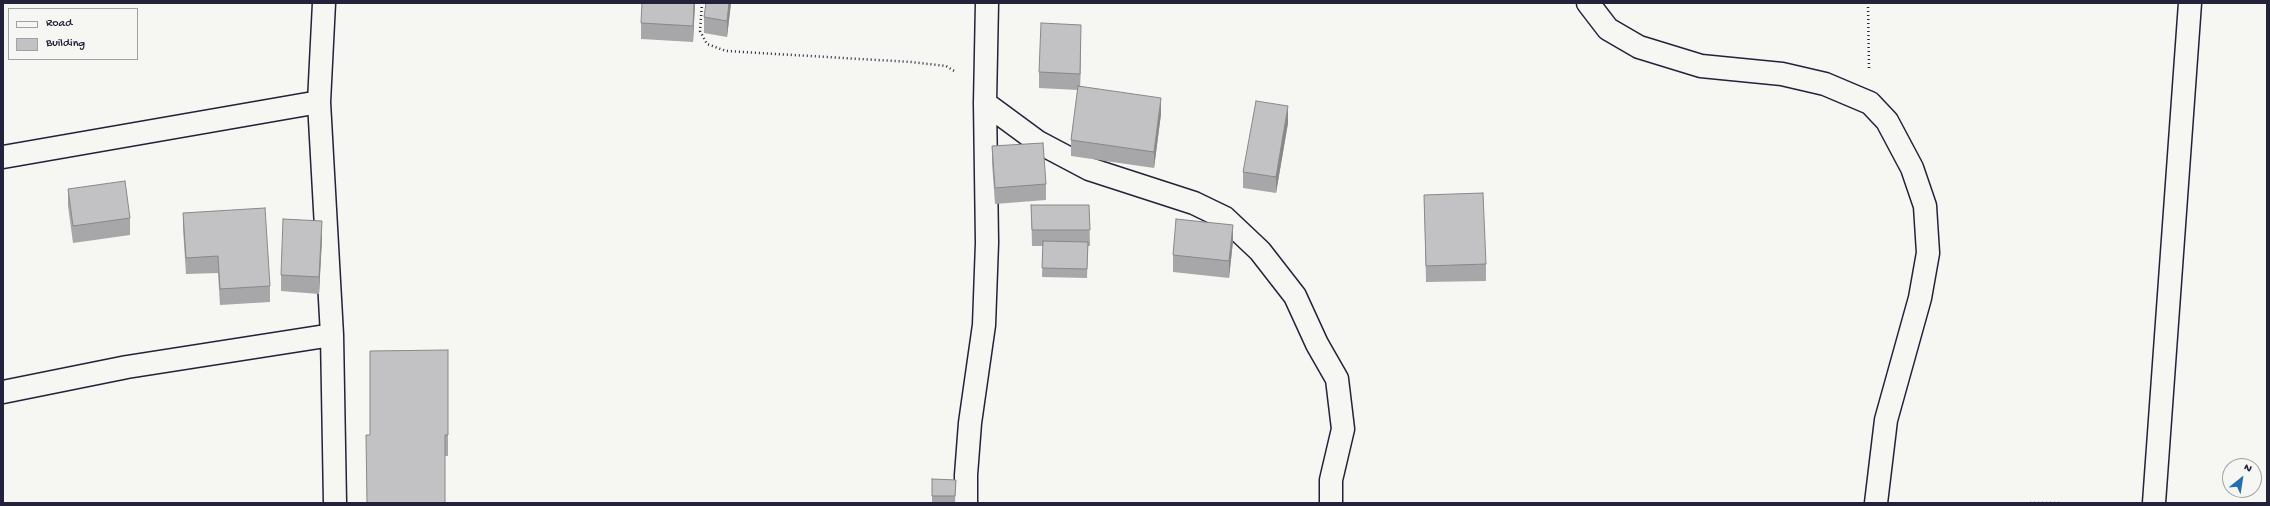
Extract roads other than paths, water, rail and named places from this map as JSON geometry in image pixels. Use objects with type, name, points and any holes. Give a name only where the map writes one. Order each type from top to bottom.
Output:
[{"type":"street","points":[[324,3],[319,102],[332,335],[335,503]]},
{"type":"street","points":[[966,503],[966,475],[970,423],[984,325],[987,243],[985,103],[987,3]]},
{"type":"street","points":[[1588,3],[1608,29],[1639,47],[1701,66],[1782,74],[1825,84],[1870,103],[1887,121],[1912,168],[1925,206],[1928,253],[1920,298],[1886,420],[1876,503]]},
{"type":"street","points":[[2154,503],[2190,3]]},
{"type":"street","points":[[3,156],[319,102]]},
{"type":"street","points":[[985,103],[1038,142],[1090,169],[1194,203],[1225,218],[1260,251],[1295,296],[1316,344],[1337,379],[1343,429],[1331,480],[1331,503]]},
{"type":"street","points":[[3,392],[127,368],[332,335]]}]
